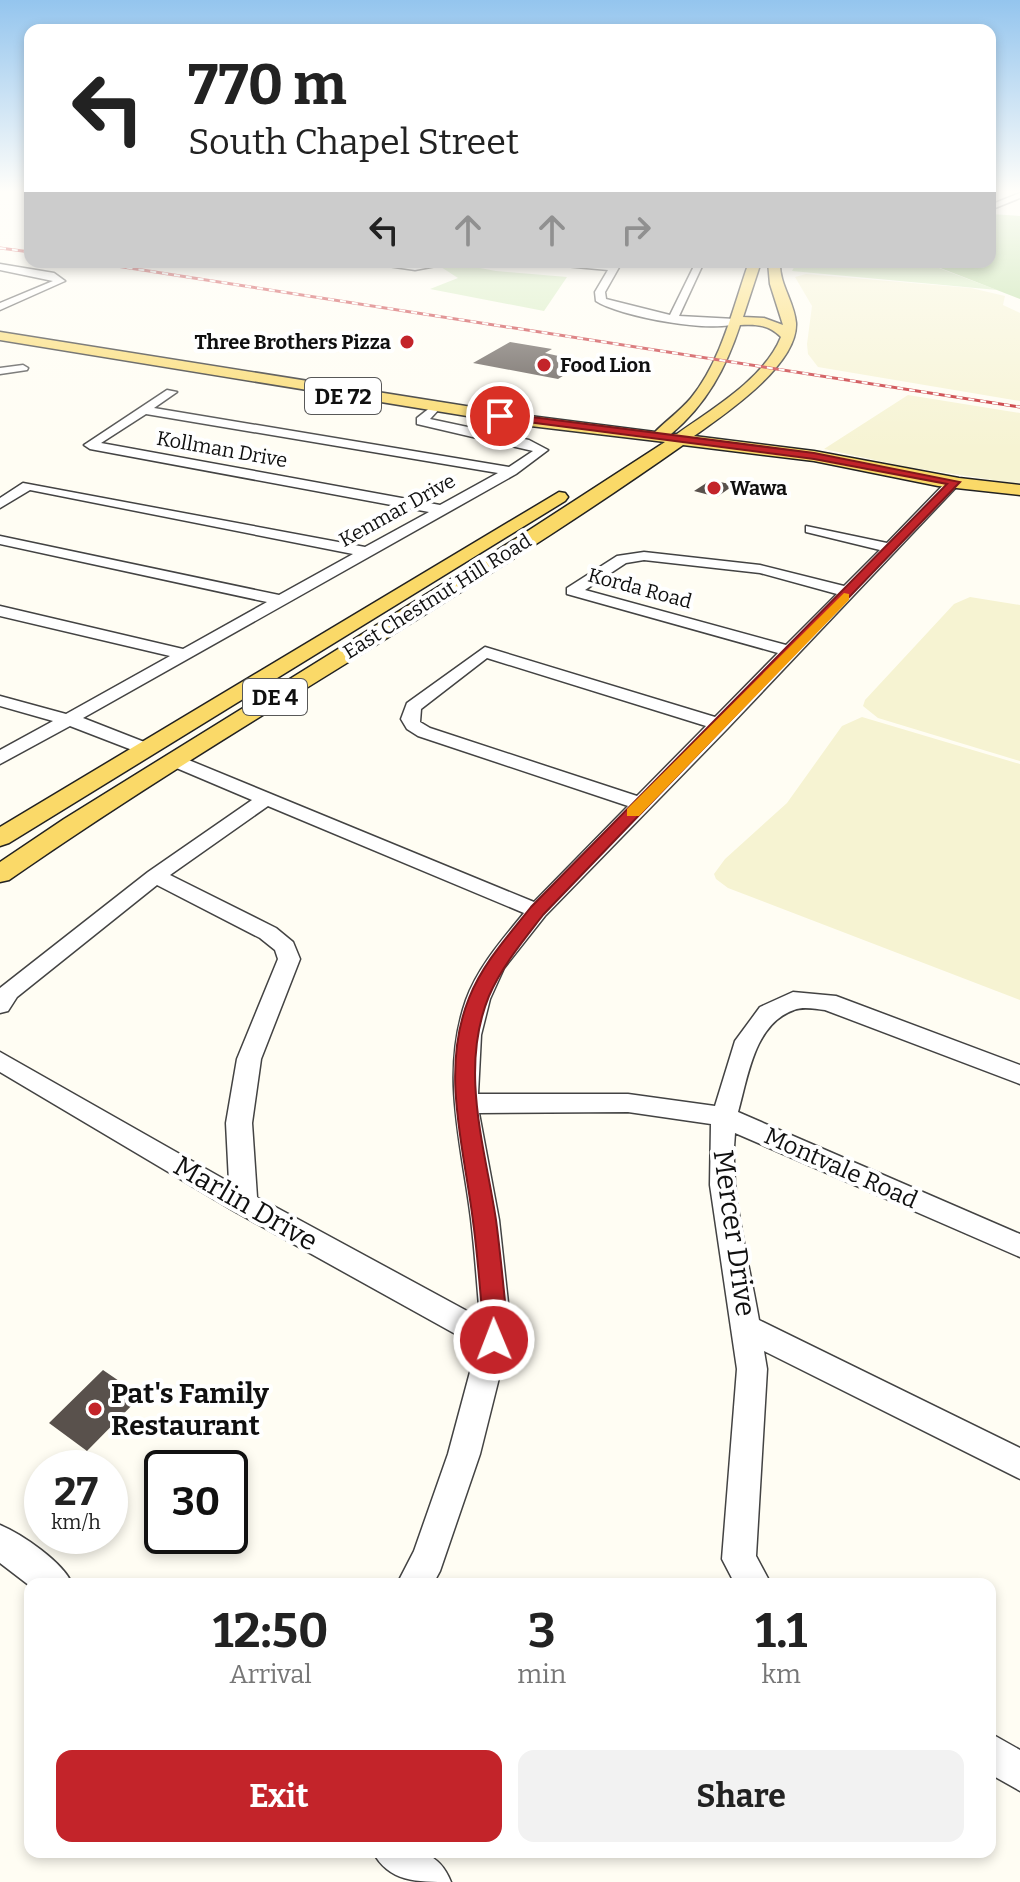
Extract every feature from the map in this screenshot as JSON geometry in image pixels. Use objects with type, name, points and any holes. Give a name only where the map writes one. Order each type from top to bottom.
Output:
[{"type":"main road","name":"East Chestnut Hill Road","points":[[0,874],[174,760],[642,465],[708,386],[749,280]]},
{"type":"main road","points":[[776,280],[790,314],[788,338]]},
{"type":"main road","points":[[734,325],[767,322],[782,329],[788,338]]},
{"type":"main road","name":"DE 72","points":[[0,336],[432,408],[724,449],[903,479],[1020,490]]},
{"type":"main road","name":"East Chestnut Hill Road","points":[[0,838],[292,661],[664,442],[704,424],[769,368],[788,338]]},
{"type":"main road","points":[[621,450],[609,434],[676,423]]},
{"type":"main road","points":[[704,424],[709,436],[724,449]]},
{"type":"main road","points":[[642,465],[724,449]]},
{"type":"main road","points":[[174,760],[175,746],[262,687],[292,661]]},
{"type":"main road","points":[[43,844],[66,819],[148,761],[151,754],[146,749]]},
{"type":"street","points":[[0,307],[59,280]]},
{"type":"street","points":[[607,280],[600,292],[601,301],[619,308],[734,325]]},
{"type":"street","points":[[674,317],[692,280]]},
{"type":"street","points":[[0,371],[23,368]]},
{"type":"street","name":"Kollman Drive","points":[[171,392],[90,445],[442,510]]},
{"type":"street","name":"Kenmar Drive","points":[[0,758],[511,471],[542,450],[540,447],[422,422],[420,419],[432,408]]},
{"type":"street","points":[[144,410],[511,471]]},
{"type":"street","points":[[417,1578],[428,1559],[464,1454],[496,1330],[485,1220],[465,1104],[469,1035],[478,999],[494,966],[537,911],[954,482]]},
{"type":"street","points":[[0,504],[28,486],[367,552]]},
{"type":"street","points":[[811,529],[891,548]]},
{"type":"street","points":[[0,540],[281,600]]},
{"type":"street","name":"Korda Road","points":[[791,652],[572,591],[622,559],[644,556],[708,566],[760,569],[849,592]]},
{"type":"street","points":[[0,611],[185,654]]},
{"type":"street","points":[[641,804],[424,732],[413,725],[413,707],[485,652],[721,725]]},
{"type":"street","points":[[0,701],[69,719],[146,749]]},
{"type":"street","points":[[174,760],[537,911]]},
{"type":"street","points":[[0,1005],[9,992],[155,876],[266,799]]},
{"type":"street","points":[[155,876],[268,933],[285,947],[289,959],[249,1059],[239,1123],[244,1203]]},
{"type":"street","name":"Mercer Drive","points":[[750,1578],[739,1559],[752,1369],[723,1185],[721,1146],[724,1117],[744,1047],[768,1013],[793,1000],[828,1002],[1020,1075]]},
{"type":"street","name":"Marlin Drive","points":[[0,1061],[244,1203],[494,1340]]},
{"type":"street","name":"Montvale Road","points":[[465,1104],[622,1101],[680,1106],[724,1117],[1020,1246]]},
{"type":"street","points":[[748,1329],[1020,1464]]},
{"type":"street","points":[[0,1542],[47,1578]]},
{"type":"street","points":[[996,1756],[1020,1772]]},
{"type":"street","points":[[401,1858],[431,1882]]},
{"type":"shaded area","points":[[797,280],[875,280],[971,288],[1005,296],[1003,305],[1020,313],[1020,401],[818,367],[808,354],[807,344],[812,306]]},
{"type":"shaded area","points":[[908,395],[1020,413],[1020,484],[907,467],[824,449]]},
{"type":"shaded area","points":[[970,597],[1020,605],[1020,761],[878,718],[863,706],[865,700],[954,604]]},
{"type":"shaded area","points":[[862,717],[1020,764],[1020,1000],[728,888],[716,879],[714,874],[725,859],[787,803],[842,726]]},
{"type":"green space","points":[[453,280],[565,280],[544,311],[430,289]]},
{"type":"green space","points":[[887,280],[970,280],[997,290]]},
{"type":"green space","points":[[971,280],[1020,280],[1020,299]]},
{"type":"building","name":"Food Lion","points":[[510,342],[552,349],[545,353],[585,362],[558,379],[473,363]]},
{"type":"building","name":"Wawa","points":[[711,480],[734,485],[717,497],[694,491]]},
{"type":"building","name":"Pat's Family Restaurant","points":[[103,1370],[141,1396],[88,1450],[49,1423]]},
{"type":"railway","points":[[205,280],[1020,407]]},
{"type":"slow traffic","points":[[633,812],[844,597]]},
{"type":"place","name":"Three Brothers Pizza","points":[[407,342]]},
{"type":"place","name":"Food Lion","points":[[544,365]]},
{"type":"place","name":"Wawa","points":[[714,488]]},
{"type":"place","name":"Pat's Family Restaurant","points":[[95,1409]]},
{"type":"route","points":[[494,1340],[496,1330],[485,1220],[465,1104],[469,1035],[478,999],[494,966],[537,911],[954,482],[814,456],[500,416]]}]
